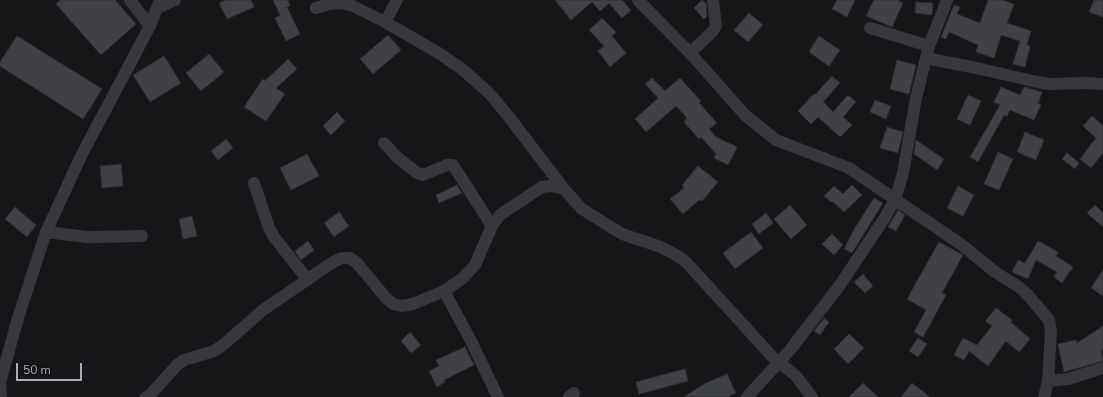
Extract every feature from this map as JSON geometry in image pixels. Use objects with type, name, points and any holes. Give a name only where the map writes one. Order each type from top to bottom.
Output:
[{"type":"street","points":[[130,0],[150,26]]},
{"type":"street","points":[[1,397],[0,383],[18,318],[46,232],[82,154],[150,26],[159,4],[175,0]]},
{"type":"street","points":[[385,22],[397,0]]},
{"type":"street","points":[[638,0],[690,53],[745,115],[776,140],[849,168],[962,245],[995,272],[1019,287],[1027,294],[1049,320],[1051,331],[1048,381],[1044,397]]},
{"type":"street","points":[[690,53],[713,31],[716,26],[713,0]]},
{"type":"street","points":[[747,397],[778,364],[840,285],[895,200],[903,173],[916,98],[927,52],[947,0]]},
{"type":"street","points":[[316,8],[329,4],[352,3],[437,52],[462,69],[477,81],[509,117],[564,189],[582,209],[613,229],[661,247],[688,263],[778,364],[795,375],[812,397]]},
{"type":"street","points":[[870,28],[927,52],[981,69],[1050,84],[1103,84]]},
{"type":"street","points":[[384,143],[398,158],[417,173],[423,175],[446,165],[453,165],[492,226]]},
{"type":"street","points":[[254,183],[269,228],[307,279]]},
{"type":"street","points":[[149,396],[177,365],[184,360],[214,351],[263,310],[333,262],[342,258],[350,258],[357,263],[386,298],[393,304],[402,306],[413,304],[444,291],[464,278],[474,265],[492,226],[500,215],[542,187],[551,186],[564,189]]},
{"type":"street","points":[[46,232],[87,237],[142,236]]},
{"type":"street","points":[[444,291],[470,339],[498,397]]},
{"type":"street","points":[[1048,381],[1068,379],[1103,368]]},
{"type":"building","points":[[60,0],[115,0],[136,24],[101,55],[56,4]]},
{"type":"building","points":[[226,0],[251,0],[254,7],[227,19],[219,3]]},
{"type":"building","points":[[273,0],[288,0],[290,6],[287,7],[300,34],[286,41],[275,18],[280,15]]},
{"type":"building","points":[[555,0],[622,0],[631,10],[622,18],[609,3],[600,11],[592,2],[571,20]]},
{"type":"building","points":[[702,0],[706,3],[707,16],[704,19],[694,8]]},
{"type":"building","points":[[837,0],[855,0],[847,17],[832,9]]},
{"type":"building","points":[[874,0],[897,0],[903,3],[892,27],[866,16]]},
{"type":"building","points":[[988,0],[1002,0],[1014,4],[1007,23],[1031,31],[1027,45],[1030,46],[1025,67],[1013,64],[1020,41],[1001,35],[994,58],[976,52],[978,45],[949,32],[946,39],[941,37],[954,5],[960,7],[957,14],[980,23]]},
{"type":"building","points":[[1094,0],[1103,0],[1103,17],[1089,12]]},
{"type":"building","points":[[916,2],[933,3],[932,15],[915,13]]},
{"type":"building","points":[[749,13],[763,25],[748,42],[734,30]]},
{"type":"building","points":[[602,18],[616,32],[612,36],[626,53],[610,67],[598,51],[604,46],[589,30]]},
{"type":"building","points":[[388,35],[401,50],[373,74],[360,59]]},
{"type":"building","points":[[17,36],[102,89],[83,119],[0,66],[0,62]]},
{"type":"building","points":[[819,36],[840,50],[829,66],[809,52]]},
{"type":"building","points":[[209,54],[224,72],[201,91],[186,73]]},
{"type":"building","points":[[164,56],[181,83],[150,102],[133,75]]},
{"type":"building","points":[[288,59],[297,69],[276,88],[285,94],[266,121],[244,107],[263,79],[265,81]]},
{"type":"building","points":[[897,60],[916,65],[909,94],[890,89]]},
{"type":"building","points":[[832,76],[840,83],[823,102],[833,112],[848,95],[856,102],[843,117],[852,125],[840,137],[818,117],[811,124],[798,111]]},
{"type":"building","points":[[652,78],[665,91],[680,78],[701,101],[699,103],[717,123],[709,129],[716,137],[737,147],[728,165],[714,158],[716,154],[701,137],[699,139],[684,122],[687,118],[676,106],[646,132],[635,119],[658,98],[645,84]]},
{"type":"building","points":[[1001,87],[1020,95],[1024,87],[1042,92],[1038,103],[1041,105],[1034,120],[1010,110],[1007,116],[1004,115],[978,162],[970,157],[1000,105],[994,102]]},
{"type":"building","points":[[968,95],[981,101],[970,125],[957,119]]},
{"type":"building","points":[[875,100],[891,106],[886,119],[870,112]]},
{"type":"building","points":[[337,112],[345,121],[331,135],[323,126]]},
{"type":"building","points":[[1092,116],[1103,126],[1103,153],[1091,168],[1080,159],[1096,138],[1083,126]]},
{"type":"building","points":[[887,127],[903,132],[898,153],[880,148]]},
{"type":"building","points":[[1025,132],[1044,140],[1036,160],[1017,152]]},
{"type":"building","points":[[226,139],[233,148],[218,160],[211,151]]},
{"type":"building","points":[[916,140],[944,159],[937,170],[914,154]]},
{"type":"building","points":[[998,152],[1013,159],[999,190],[984,184]]},
{"type":"building","points":[[1067,153],[1079,163],[1075,169],[1062,159]]},
{"type":"building","points":[[307,154],[319,176],[291,190],[280,168]]},
{"type":"building","points":[[121,164],[123,186],[102,188],[100,166]]},
{"type":"building","points":[[698,166],[718,182],[702,201],[699,200],[683,214],[670,199],[684,188],[682,185]]},
{"type":"building","points":[[457,185],[462,193],[439,203],[436,195]]},
{"type":"building","points":[[852,185],[862,195],[844,212],[824,196],[834,186],[843,194]]},
{"type":"building","points":[[958,186],[974,195],[963,216],[947,208]]},
{"type":"building","points":[[874,198],[883,203],[852,253],[844,249],[853,231]]},
{"type":"building","points":[[790,205],[807,225],[791,239],[774,219]]},
{"type":"building","points":[[1095,205],[1103,213],[1103,227],[1087,213]]},
{"type":"building","points":[[15,207],[36,225],[27,237],[5,219]]},
{"type":"building","points":[[898,210],[905,215],[896,231],[888,227]]},
{"type":"building","points":[[339,212],[349,226],[334,237],[324,223]]},
{"type":"building","points":[[766,213],[773,223],[759,234],[752,224]]},
{"type":"building","points":[[192,216],[197,236],[183,239],[179,219]]},
{"type":"building","points":[[751,232],[763,248],[735,269],[723,253]]},
{"type":"building","points":[[832,234],[843,245],[834,255],[822,244]]},
{"type":"building","points":[[308,241],[314,250],[301,260],[295,251]]},
{"type":"building","points":[[1038,241],[1058,252],[1056,256],[1073,267],[1062,283],[1054,277],[1057,272],[1036,260],[1028,279],[1012,272],[1018,260],[1025,263]]},
{"type":"building","points":[[939,242],[963,255],[942,293],[946,295],[923,337],[914,332],[926,310],[907,299]]},
{"type":"building","points":[[1103,270],[1103,296],[1091,288]]},
{"type":"building","points":[[863,274],[873,286],[865,293],[854,282]]},
{"type":"building","points":[[996,308],[1012,320],[1011,322],[1030,339],[1019,352],[1006,341],[988,366],[969,351],[964,360],[954,355],[963,338],[977,345],[992,326],[985,321]]},
{"type":"building","points":[[824,318],[829,322],[820,335],[814,331]]},
{"type":"building","points":[[1103,326],[1103,349],[1101,350],[1103,361],[1064,372],[1058,344],[1076,340],[1077,343]]},
{"type":"building","points":[[410,332],[421,345],[411,353],[401,341]]},
{"type":"building","points":[[849,334],[864,348],[848,364],[834,349]]},
{"type":"building","points":[[918,338],[927,344],[918,357],[909,351]]},
{"type":"building","points":[[465,347],[474,365],[444,380],[445,382],[437,387],[429,371],[439,366],[436,360]]},
{"type":"building","points":[[685,369],[688,381],[639,394],[636,382]]},
{"type":"building","points":[[727,374],[736,393],[727,397],[684,397],[706,383]]},
{"type":"building","points":[[863,383],[878,397],[849,397]]},
{"type":"building","points":[[912,383],[930,397],[901,397]]}]
